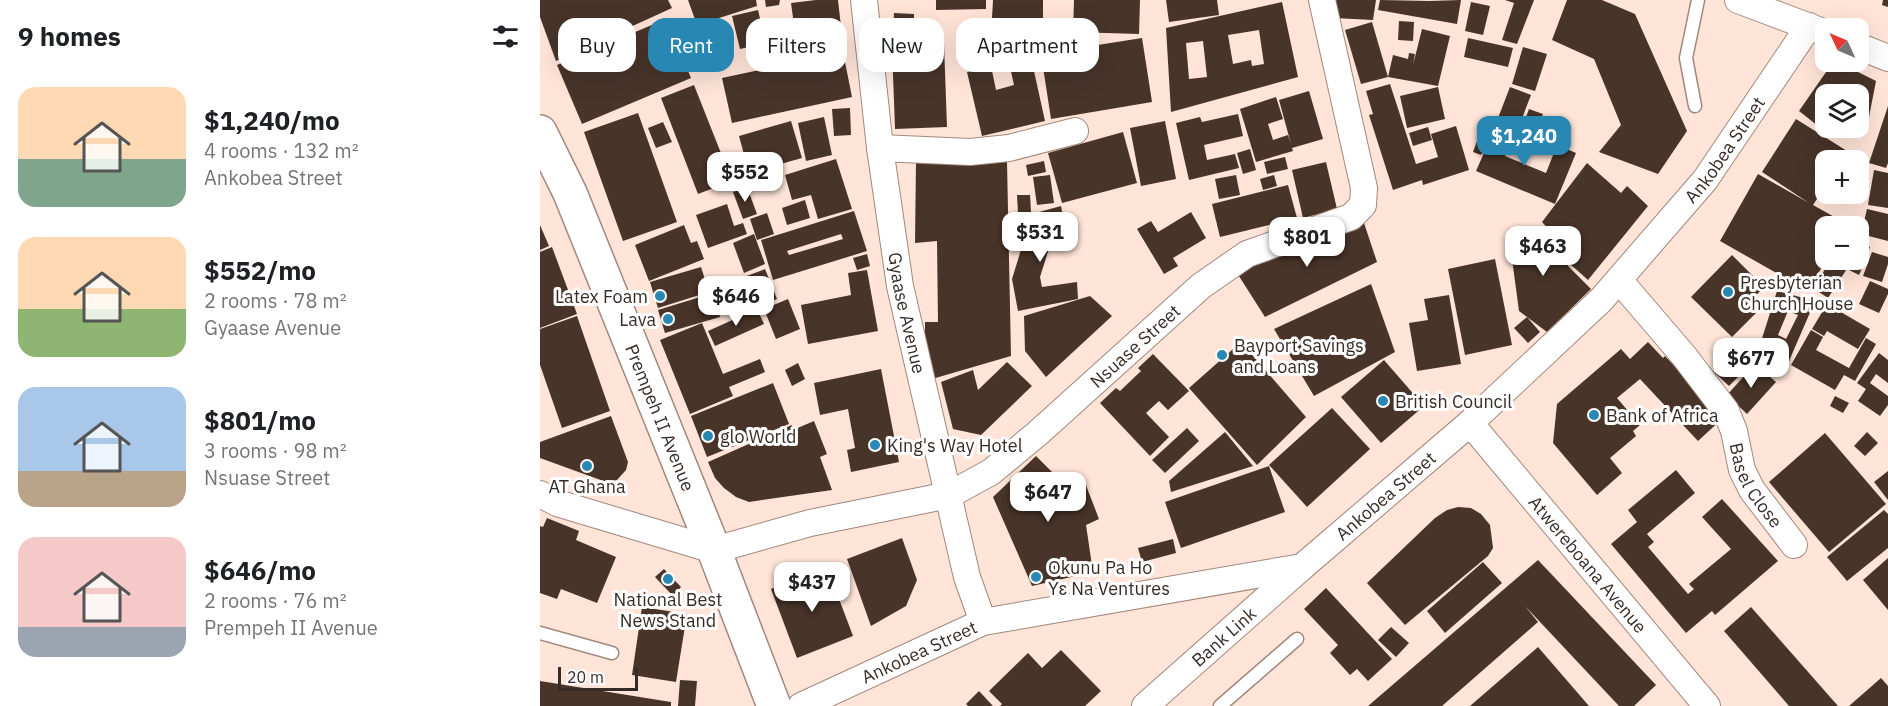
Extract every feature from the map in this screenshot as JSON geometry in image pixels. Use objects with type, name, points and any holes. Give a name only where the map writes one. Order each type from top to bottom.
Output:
[{"type":"street","name":"Gyaase Avenue","points":[[864,0],[880,148],[900,286],[967,577],[983,622]]},
{"type":"street","name":"Nsuase Street","points":[[714,550],[810,523],[949,495],[991,472],[1038,434],[1201,286],[1247,254],[1351,217],[1363,205],[1364,188],[1322,0]]},
{"type":"street","points":[[1738,0],[1815,28]]},
{"type":"street","name":"Ankobea Street","points":[[801,706],[983,622],[1302,567],[1470,423],[1590,312],[1705,180],[1815,32]]},
{"type":"street","points":[[1869,50],[1888,58]]},
{"type":"street","points":[[880,148],[970,152],[1009,148],[1075,131]]},
{"type":"street","name":"Prempeh II Avenue","points":[[540,132],[570,193],[714,550],[774,706]]},
{"type":"street","name":"Basel Close","points":[[1619,280],[1684,356],[1726,411],[1734,431],[1742,470],[1752,490],[1794,545]]},
{"type":"street","name":"Atwereboana Avenue","points":[[1470,423],[1707,706]]},
{"type":"street","points":[[540,494],[557,503],[714,550]]},
{"type":"street","name":"Bank Link","points":[[1156,703],[1302,567]]},
{"type":"lane","points":[[1695,106],[1686,58],[1698,0]]},
{"type":"lane","points":[[540,633],[612,652]]},
{"type":"lane","points":[[1220,706],[1297,639]]},
{"type":"building","points":[[540,0],[668,0],[672,8],[636,24],[636,18],[558,18],[558,60],[556,61],[540,17]]},
{"type":"building","points":[[688,0],[756,0],[757,6],[719,18],[694,18]]},
{"type":"building","points":[[765,0],[780,0],[779,5],[766,7]]},
{"type":"building","points":[[838,0],[840,18],[793,18],[791,3]]},
{"type":"building","points":[[936,0],[986,0],[986,9],[936,10]]},
{"type":"building","points":[[993,0],[1043,0],[1043,18],[992,18]]},
{"type":"building","points":[[1074,0],[1140,0],[1139,34],[1099,33],[1099,18],[1073,18]]},
{"type":"building","points":[[1166,0],[1217,0],[1219,15],[1169,22]]},
{"type":"building","points":[[1335,0],[1376,0],[1373,20],[1334,18]]},
{"type":"building","points":[[1380,0],[1461,0],[1457,24],[1378,10]]},
{"type":"building","points":[[1505,0],[1534,0],[1517,44],[1502,40],[1514,3]]},
{"type":"building","points":[[1567,0],[1602,0],[1635,14],[1687,131],[1658,174],[1599,152],[1621,125],[1594,59],[1552,40]]},
{"type":"building","points":[[1883,0],[1888,0],[1888,7],[1882,5]]},
{"type":"building","points":[[1282,2],[1298,77],[1171,112],[1166,28]],"holes":[[[1259,30],[1264,64],[1252,66],[1251,60],[1233,64],[1228,35]],[[1203,41],[1207,77],[1189,79],[1186,43]]]},
{"type":"building","points":[[1471,2],[1490,6],[1483,35],[1465,31]]},
{"type":"building","points":[[758,10],[760,18],[746,18],[746,48],[740,49],[732,16]]},
{"type":"building","points":[[894,13],[914,14],[914,18],[894,18]]},
{"type":"building","points":[[1399,21],[1414,22],[1413,41],[1398,40]]},
{"type":"building","points":[[1372,22],[1388,77],[1361,84],[1345,30]]},
{"type":"building","points":[[648,27],[648,72],[688,72],[691,78],[582,124],[560,72],[636,72],[636,32]]},
{"type":"building","points":[[1422,29],[1450,36],[1438,86],[1388,77],[1393,55],[1408,59],[1409,53],[1415,54],[1413,65]]},
{"type":"building","points":[[1142,38],[1152,102],[1051,119],[1044,72],[1099,72],[1099,45]]},
{"type":"building","points":[[1468,38],[1513,48],[1508,67],[1464,57]]},
{"type":"building","points":[[944,44],[947,127],[895,129],[893,72],[944,72]]},
{"type":"building","points":[[1523,47],[1547,54],[1535,91],[1512,84]]},
{"type":"building","points":[[750,72],[847,72],[852,97],[732,123],[722,78]]},
{"type":"building","points":[[967,72],[992,72],[996,90],[1014,85],[1011,72],[1034,72],[1045,121],[982,136]]},
{"type":"building","points":[[1826,72],[1858,72],[1876,81],[1869,117],[1869,84],[1818,84]]},
{"type":"building","points":[[1390,84],[1416,164],[1438,157],[1431,134],[1456,126],[1469,170],[1423,185],[1422,180],[1393,190],[1369,115],[1373,114],[1366,91]]},
{"type":"building","points":[[694,85],[732,181],[698,194],[661,98]]},
{"type":"building","points":[[1438,87],[1445,119],[1407,128],[1400,96]]},
{"type":"building","points":[[1510,87],[1531,95],[1519,126],[1498,118]]},
{"type":"building","points":[[1815,88],[1815,124],[1799,111]]},
{"type":"building","points":[[1309,91],[1323,139],[1256,162],[1240,109],[1276,97],[1283,119],[1268,124],[1273,140],[1288,135],[1291,144],[1279,100]]},
{"type":"building","points":[[1888,106],[1888,163],[1886,168],[1869,163]]},
{"type":"building","points":[[850,108],[851,135],[834,136],[832,109]]},
{"type":"building","points":[[1529,109],[1543,114],[1535,135],[1521,130]]},
{"type":"building","points":[[638,113],[677,222],[623,241],[584,132]]},
{"type":"building","points":[[1238,114],[1243,136],[1204,145],[1207,160],[1235,154],[1239,168],[1189,180],[1176,123],[1200,117],[1202,122]]},
{"type":"building","points":[[824,117],[832,155],[806,161],[798,123]]},
{"type":"building","points":[[1486,117],[1495,121],[1481,155],[1473,152]]},
{"type":"building","points":[[1796,119],[1815,131],[1815,138],[1826,138],[1845,150],[1815,150],[1815,202],[1813,205],[1833,216],[1815,216],[1815,270],[1820,270],[1808,291],[1720,241],[1758,174],[1809,203],[1762,172]]},
{"type":"building","points":[[791,121],[802,158],[749,173],[739,136]]},
{"type":"building","points":[[1165,121],[1176,179],[1141,186],[1130,128]]},
{"type":"building","points":[[1498,121],[1516,128],[1505,156],[1546,173],[1557,145],[1576,153],[1555,204],[1476,171]]},
{"type":"building","points":[[663,122],[672,142],[656,148],[648,128]]},
{"type":"building","points":[[1428,127],[1432,140],[1413,146],[1409,133]]},
{"type":"building","points":[[1123,132],[1137,183],[1062,203],[1048,153]]},
{"type":"building","points":[[1250,149],[1256,170],[1243,174],[1237,153]]},
{"type":"building","points":[[1285,157],[1288,169],[1267,174],[1264,162]]},
{"type":"building","points":[[836,159],[852,209],[818,219],[811,195],[792,200],[785,175]]},
{"type":"building","points":[[916,161],[1007,161],[1011,356],[932,379],[925,355],[925,322],[938,322],[937,241],[915,243]]},
{"type":"building","points":[[1044,161],[1046,172],[1028,176],[1026,165]]},
{"type":"building","points":[[1326,162],[1337,209],[1303,218],[1292,170]]},
{"type":"building","points":[[1587,163],[1621,193],[1627,186],[1648,206],[1588,280],[1570,264],[1571,254],[1542,222]]},
{"type":"building","points":[[1874,170],[1888,173],[1888,208],[1868,205]]},
{"type":"building","points":[[1050,175],[1054,203],[1037,205],[1033,177]]},
{"type":"building","points":[[1236,175],[1240,195],[1219,199],[1215,179]]},
{"type":"building","points":[[1274,175],[1277,186],[1263,190],[1260,179]]},
{"type":"building","points":[[1288,185],[1297,218],[1220,237],[1212,204]]},
{"type":"building","points":[[747,187],[757,214],[743,219],[733,192]]},
{"type":"building","points":[[1017,195],[1030,195],[1031,212],[1018,213]]},
{"type":"building","points":[[805,200],[810,218],[787,225],[782,208]]},
{"type":"building","points":[[727,204],[734,226],[743,223],[747,234],[708,248],[696,215]]},
{"type":"building","points":[[1061,206],[1067,239],[1051,242],[1040,277],[1042,287],[1077,282],[1078,299],[1018,311],[1012,279],[1032,214]]},
{"type":"building","points":[[1867,209],[1888,214],[1888,241],[1869,236],[1869,216],[1865,216]]},
{"type":"building","points":[[854,211],[867,251],[773,280],[761,240]],"holes":[[[841,234],[843,239],[789,255],[787,251]]]},
{"type":"building","points":[[1191,212],[1206,238],[1173,258],[1178,266],[1164,274],[1137,229],[1151,221],[1158,232]]},
{"type":"building","points":[[767,213],[774,234],[757,240],[750,219]]},
{"type":"building","points":[[1364,223],[1377,262],[1265,317],[1237,273],[1273,250]]},
{"type":"building","points":[[540,225],[549,246],[540,250]]},
{"type":"building","points":[[684,225],[691,243],[697,241],[704,259],[649,281],[635,245]]},
{"type":"building","points":[[1541,226],[1567,255],[1568,266],[1591,289],[1547,332],[1519,311],[1508,229]]},
{"type":"building","points":[[754,234],[765,264],[744,273],[733,243]]},
{"type":"building","points":[[552,247],[577,314],[540,328],[540,252]]},
{"type":"building","points":[[1872,252],[1888,257],[1882,282],[1863,276],[1865,270],[1869,270]]},
{"type":"building","points":[[867,254],[870,266],[857,270],[853,258]]},
{"type":"building","name":"Presbyterian Church House","points":[[1732,255],[1764,287],[1750,302],[1759,310],[1732,337],[1691,297]]},
{"type":"building","points":[[1495,259],[1512,345],[1465,355],[1448,269]]},
{"type":"building","points":[[701,267],[709,292],[658,308],[650,282]]},
{"type":"building","points":[[765,269],[777,299],[735,316],[723,285]]},
{"type":"building","points":[[867,270],[878,331],[808,344],[801,305],[851,295],[848,273]]},
{"type":"building","points":[[1825,270],[1846,270],[1828,298],[1813,288]]},
{"type":"building","points":[[1849,270],[1861,270],[1859,275]]},
{"type":"building","points":[[1870,281],[1888,289],[1879,313],[1859,304]]},
{"type":"building","points":[[1371,284],[1395,352],[1314,396],[1274,329]]},
{"type":"building","points":[[1777,291],[1815,301],[1789,361],[1758,351]],"holes":[[[1788,311],[1798,315],[1786,339],[1778,335]]]},
{"type":"building","points":[[713,293],[720,317],[665,333],[658,310]]},
{"type":"building","points":[[1449,295],[1461,364],[1417,371],[1409,323],[1428,320],[1424,299]]},
{"type":"building","points":[[1090,296],[1112,316],[1046,377],[1025,351],[1024,316]]},
{"type":"building","points":[[788,299],[800,329],[776,339],[764,309]]},
{"type":"building","points":[[1827,304],[1870,329],[1858,349],[1827,331],[1824,336],[1812,329]]},
{"type":"building","points":[[757,309],[764,324],[715,346],[708,331]]},
{"type":"building","points":[[577,316],[610,411],[562,428],[540,365],[540,329]]},
{"type":"building","points":[[1527,317],[1540,332],[1528,343],[1514,328]]},
{"type":"building","points":[[702,323],[723,374],[760,359],[765,372],[729,387],[733,396],[690,414],[660,340]]},
{"type":"building","points":[[1811,330],[1823,337],[1816,350],[1849,368],[1866,338],[1876,344],[1855,381],[1844,375],[1835,390],[1791,365]]},
{"type":"building","points":[[1241,342],[1306,417],[1257,465],[1189,388]]},
{"type":"building","name":"Bank of Africa","points":[[1648,342],[1663,358],[1665,356],[1723,418],[1698,441],[1640,379],[1617,398],[1640,425],[1633,431],[1636,436],[1610,458],[1622,473],[1597,495],[1553,443],[1557,404],[1621,349],[1630,359]]},
{"type":"building","points":[[1879,353],[1888,360],[1888,383],[1876,374],[1870,383],[1888,396],[1888,405],[1880,416],[1858,401],[1866,389],[1857,383]]},
{"type":"building","points":[[1153,354],[1189,391],[1168,410],[1159,401],[1146,413],[1169,437],[1150,456],[1100,403],[1116,388],[1120,391],[1141,371],[1138,368]]},
{"type":"building","name":"British Council","points":[[1384,360],[1424,406],[1381,443],[1341,397]]},
{"type":"building","points":[[1728,360],[1742,373],[1729,386],[1715,373]]},
{"type":"building","points":[[1007,362],[1032,386],[981,435],[953,429],[941,382],[973,370],[978,390]]},
{"type":"building","points":[[798,363],[805,379],[792,386],[785,370]]},
{"type":"building","points":[[1755,364],[1776,382],[1747,414],[1727,395]]},
{"type":"building","points":[[881,369],[899,462],[851,472],[847,450],[855,448],[848,409],[820,415],[814,383]]},
{"type":"building","points":[[773,383],[789,424],[707,457],[691,416]]},
{"type":"building","points":[[1835,396],[1849,403],[1843,413],[1830,406]]},
{"type":"building","points":[[1332,408],[1370,449],[1307,507],[1269,465]]},
{"type":"building","points":[[611,416],[628,462],[626,470],[617,480],[606,482],[540,458],[540,442]]},
{"type":"building","points":[[814,421],[827,454],[820,457],[832,490],[749,502],[736,497],[715,478],[708,462],[792,425],[793,430]]},
{"type":"building","points":[[1187,428],[1199,441],[1165,473],[1152,460]]},
{"type":"building","points":[[1225,432],[1253,466],[1171,492],[1169,481]]},
{"type":"building","points":[[1867,432],[1878,443],[1865,456],[1854,446]]},
{"type":"building","points":[[1825,433],[1886,504],[1829,552],[1769,482]]},
{"type":"building","points":[[1036,456],[1064,484],[1082,475],[1099,519],[1086,525],[1093,572],[1032,586],[993,497]]},
{"type":"building","points":[[1269,466],[1285,512],[1181,548],[1165,502]]},
{"type":"building","points":[[1676,470],[1695,493],[1647,534],[1654,542],[1648,547],[1688,594],[1694,589],[1689,584],[1731,549],[1702,517],[1722,499],[1778,561],[1715,615],[1712,611],[1686,633],[1611,544],[1637,522],[1628,510]]},
{"type":"building","points":[[1888,471],[1888,500],[1874,482]]},
{"type":"building","points":[[1458,507],[1471,508],[1481,514],[1490,525],[1493,548],[1488,556],[1405,625],[1367,583],[1435,518],[1447,510]]},
{"type":"building","points":[[1884,510],[1888,514],[1888,548],[1847,581],[1827,557]]},
{"type":"building","points":[[547,518],[579,531],[576,540],[616,557],[597,603],[561,589],[557,599],[540,593],[540,526],[543,527]]},
{"type":"building","points":[[902,538],[917,580],[906,606],[871,626],[847,559]]},
{"type":"building","points":[[1173,539],[1176,553],[1142,562],[1138,548]]},
{"type":"building","points":[[1888,558],[1888,610],[1863,580]]},
{"type":"building","points":[[1538,560],[1656,685],[1634,706],[1619,706],[1525,606],[1538,622],[1442,706],[1368,706]]},
{"type":"building","points":[[1483,562],[1502,583],[1445,633],[1427,611]]},
{"type":"building","points":[[827,567],[853,636],[797,658],[771,589]]},
{"type":"building","points":[[664,569],[681,587],[673,596],[655,577]]},
{"type":"building","points":[[1326,588],[1392,659],[1368,681],[1357,669],[1350,675],[1330,653],[1338,645],[1304,609]]},
{"type":"building","points":[[642,607],[687,614],[676,682],[632,675]]},
{"type":"building","points":[[1751,607],[1838,706],[1789,706],[1724,631]]},
{"type":"building","points":[[1391,627],[1409,643],[1396,657],[1378,640]]},
{"type":"building","points":[[1538,647],[1589,706],[1470,706]]},
{"type":"building","points":[[1061,650],[1101,691],[1085,706],[1000,706],[1002,704],[989,691],[1028,653],[1042,668]]},
{"type":"building","points":[[1881,678],[1888,686],[1888,706],[1849,706]]},
{"type":"building","points":[[680,680],[697,681],[695,706],[678,706]]},
{"type":"building","points":[[540,681],[671,702],[671,706],[540,706]]},
{"type":"building","points":[[979,691],[993,706],[968,706],[966,704]]},
{"type":"place","name":"Presbyterian Church House","points":[[1728,292]]},
{"type":"place","name":"Latex Foam","points":[[660,296]]},
{"type":"place","name":"Lava","points":[[668,319]]},
{"type":"place","name":"Bayport Savings and Loans","points":[[1222,355]]},
{"type":"place","name":"British Council","points":[[1383,401]]},
{"type":"place","name":"Bank of Africa","points":[[1594,415]]},
{"type":"place","name":"glo World","points":[[708,436]]},
{"type":"place","name":"King's Way Hotel","points":[[875,445]]},
{"type":"place","name":"AT Ghana","points":[[587,466]]},
{"type":"place","name":"Okunu Pa Ho Yɛ Na Ventures","points":[[1036,577]]},
{"type":"place","name":"National Best News Stand","points":[[668,579]]}]
